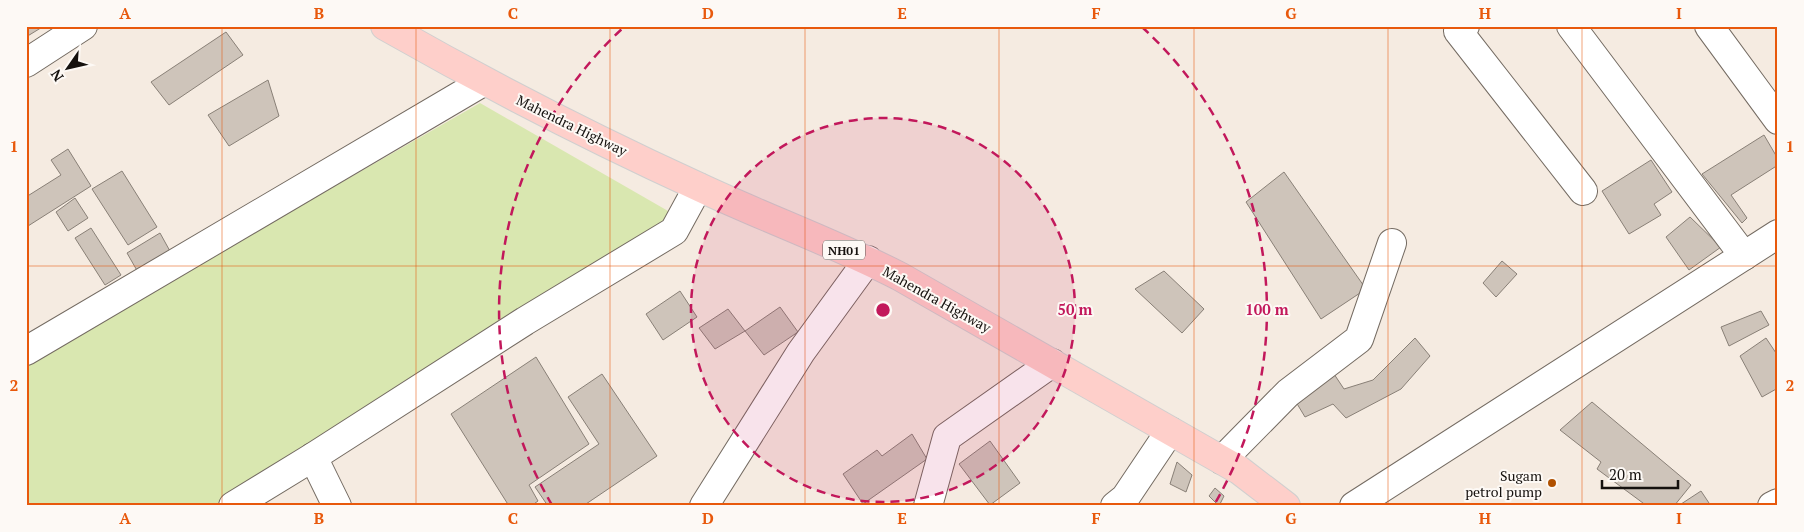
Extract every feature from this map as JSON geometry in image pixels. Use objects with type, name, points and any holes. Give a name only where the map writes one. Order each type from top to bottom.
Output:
[{"type":"highway","name":"Mahendra Highway","points":[[385,26],[483,82],[698,187],[868,260],[1239,470],[1286,506]]},
{"type":"street","points":[[26,63],[82,26]]},
{"type":"street","points":[[1465,26],[1458,31],[1583,191]]},
{"type":"street","points":[[1571,26],[1744,256]]},
{"type":"street","points":[[1717,29],[1778,120]]},
{"type":"street","points":[[26,351],[483,82]]},
{"type":"street","points":[[233,506],[525,321],[674,230],[698,187]]},
{"type":"street","points":[[1354,506],[1778,234]]},
{"type":"street","points":[[1222,460],[1288,393],[1359,339],[1392,243]]},
{"type":"street","points":[[704,506],[801,352],[868,260]]},
{"type":"street","points":[[928,506],[947,437],[1052,363]]},
{"type":"street","points":[[1115,506],[1125,498],[1170,431]]},
{"type":"street","points":[[313,457],[337,506]]},
{"type":"street","points":[[1772,506],[1778,503]]},
{"type":"green space","points":[[480,103],[682,219],[217,506],[26,506],[26,363]]},
{"type":"building","points":[[26,26],[44,26],[26,37]]},
{"type":"building","points":[[226,32],[243,55],[169,105],[151,82]]},
{"type":"building","points":[[268,80],[279,116],[229,146],[208,115]]},
{"type":"building","points":[[1764,135],[1778,159],[1778,165],[1731,195],[1747,218],[1742,223],[1702,174]]},
{"type":"building","points":[[68,149],[91,186],[28,226],[26,197],[61,175],[51,160]]},
{"type":"building","points":[[1651,160],[1672,192],[1654,204],[1661,215],[1629,234],[1602,191]]},
{"type":"building","points":[[122,171],[157,227],[128,245],[92,189]]},
{"type":"building","points":[[1284,172],[1366,289],[1321,319],[1246,202]]},
{"type":"building","points":[[75,198],[88,218],[68,231],[56,212]]},
{"type":"building","points":[[1690,217],[1721,247],[1689,270],[1666,237]]},
{"type":"building","points":[[91,228],[121,275],[105,285],[75,238]]},
{"type":"building","points":[[160,233],[176,262],[143,281],[127,253]]},
{"type":"building","points":[[1502,261],[1517,274],[1496,297],[1483,283]]},
{"type":"building","points":[[1164,271],[1204,309],[1182,333],[1135,289]]},
{"type":"building","points":[[680,291],[697,317],[663,340],[646,314]]},
{"type":"building","points":[[780,307],[798,332],[764,355],[745,331]]},
{"type":"building","points":[[728,309],[745,331],[715,349],[699,328]]},
{"type":"building","points":[[1761,311],[1769,325],[1729,346],[1721,327]]},
{"type":"building","points":[[1415,338],[1430,356],[1401,389],[1346,418],[1333,404],[1305,417],[1293,397],[1332,371],[1344,389],[1373,380]]},
{"type":"building","points":[[1766,338],[1778,356],[1778,388],[1762,397],[1740,356]]},
{"type":"building","points":[[536,357],[589,444],[529,485],[538,501],[531,506],[509,506],[451,414]]},
{"type":"building","points":[[602,374],[657,456],[583,506],[548,506],[535,487],[599,444],[568,397]]},
{"type":"building","points":[[1592,402],[1691,485],[1674,506],[1647,506],[1597,469],[1601,462],[1560,430]]},
{"type":"building","points":[[912,434],[927,459],[863,504],[843,474],[877,450],[882,456]]},
{"type":"building","points":[[990,441],[1020,483],[990,505],[959,464]]},
{"type":"building","points":[[1177,462],[1192,475],[1186,492],[1170,484]]},
{"type":"building","points":[[1215,488],[1224,496],[1219,506],[1209,496]]},
{"type":"building","points":[[1701,491],[1711,506],[1678,506]]},
{"type":"place","name":"Sugam petrol pump","points":[[1552,483]]}]
